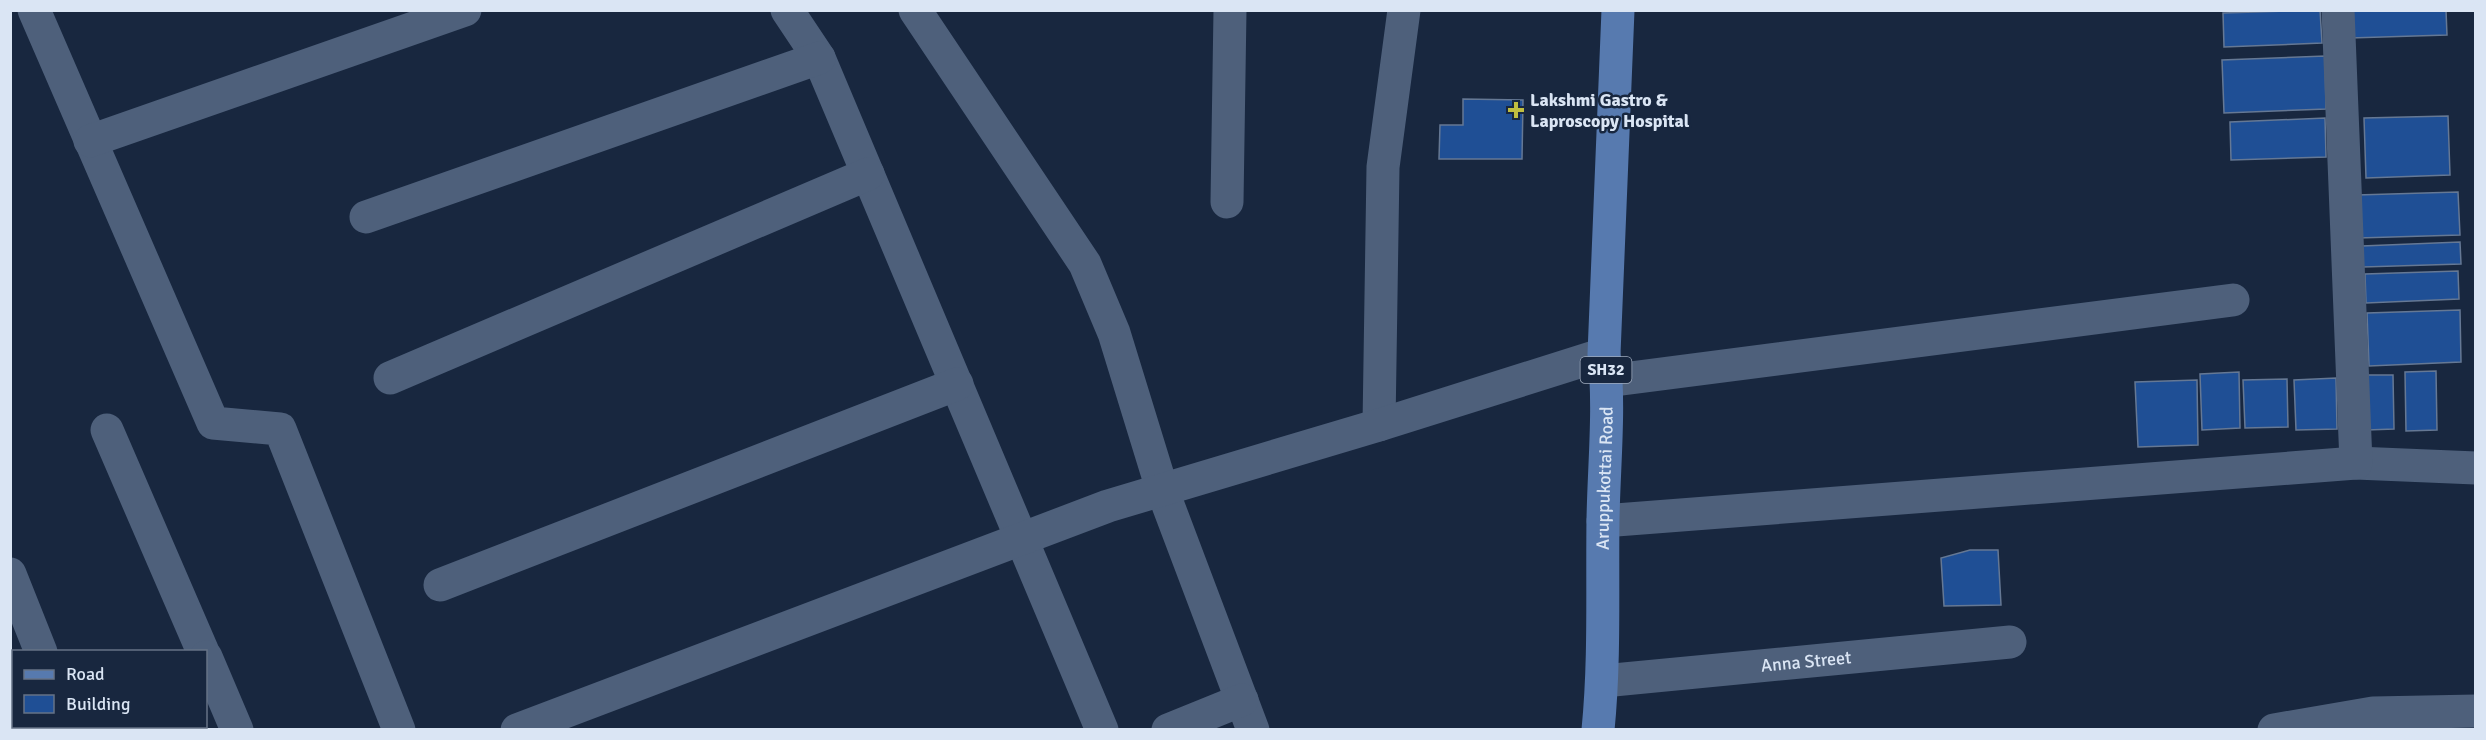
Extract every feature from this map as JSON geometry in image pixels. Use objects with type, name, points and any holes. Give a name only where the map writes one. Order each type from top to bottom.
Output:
[{"type":"main road","name":"Aruppukottai Road","points":[[1598,729],[1603,681],[1606,368],[1618,10]]},
{"type":"street","points":[[34,10],[213,423],[280,429],[399,729]]},
{"type":"street","points":[[90,141],[465,10]]},
{"type":"street","points":[[787,10],[819,58],[1102,729]]},
{"type":"street","points":[[915,10],[1085,264],[1114,333],[1162,489],[1253,729]]},
{"type":"street","points":[[1227,202],[1230,10]]},
{"type":"street","points":[[1379,425],[1383,166],[1404,10]]},
{"type":"street","points":[[2338,10],[2356,464]]},
{"type":"street","points":[[366,217],[819,58]]},
{"type":"street","points":[[390,378],[868,174]]},
{"type":"street","points":[[517,729],[1107,506],[1379,425],[1606,368],[2233,300]]},
{"type":"street","points":[[440,585],[957,384]]},
{"type":"street","points":[[107,430],[203,650]]},
{"type":"street","points":[[1603,520],[2356,464],[2475,468]]},
{"type":"street","points":[[10,574],[41,650]]},
{"type":"street","name":"Anna Street","points":[[1603,681],[2010,642]]},
{"type":"street","points":[[207,659],[237,729]]},
{"type":"street","points":[[1168,729],[1242,699]]},
{"type":"street","points":[[2274,729],[2373,712],[2475,711]]},
{"type":"building","points":[[2320,10],[2322,43],[2224,47],[2223,13]]},
{"type":"building","points":[[2349,10],[2446,10],[2447,35],[2350,38]]},
{"type":"building","points":[[2325,56],[2326,109],[2224,113],[2222,60]]},
{"type":"building","points":[[1463,99],[1523,100],[1522,159],[1439,159],[1440,125],[1463,125]]},
{"type":"building","points":[[2448,116],[2450,175],[2366,178],[2364,118]]},
{"type":"building","points":[[2325,118],[2326,157],[2231,160],[2230,122]]},
{"type":"building","points":[[2458,192],[2460,235],[2358,238],[2357,195]]},
{"type":"building","points":[[2460,242],[2461,264],[2363,267],[2362,246]]},
{"type":"building","points":[[2458,271],[2459,299],[2366,303],[2365,274]]},
{"type":"building","points":[[2460,310],[2461,362],[2369,366],[2367,313]]},
{"type":"building","points":[[2436,371],[2437,430],[2406,431],[2405,372]]},
{"type":"building","points":[[2239,372],[2240,428],[2202,430],[2200,374]]},
{"type":"building","points":[[2365,375],[2393,375],[2394,429],[2367,430]]},
{"type":"building","points":[[2336,378],[2337,429],[2296,430],[2294,380]]},
{"type":"building","points":[[2287,379],[2288,427],[2245,428],[2243,380]]},
{"type":"building","points":[[2197,380],[2198,445],[2138,447],[2135,382]]},
{"type":"building","points":[[1970,550],[1998,550],[2001,605],[1944,606],[1941,558]]},
{"type":"place","name":"Lakshmi Gastro & Laproscopy Hospital","points":[[1516,110]]}]
